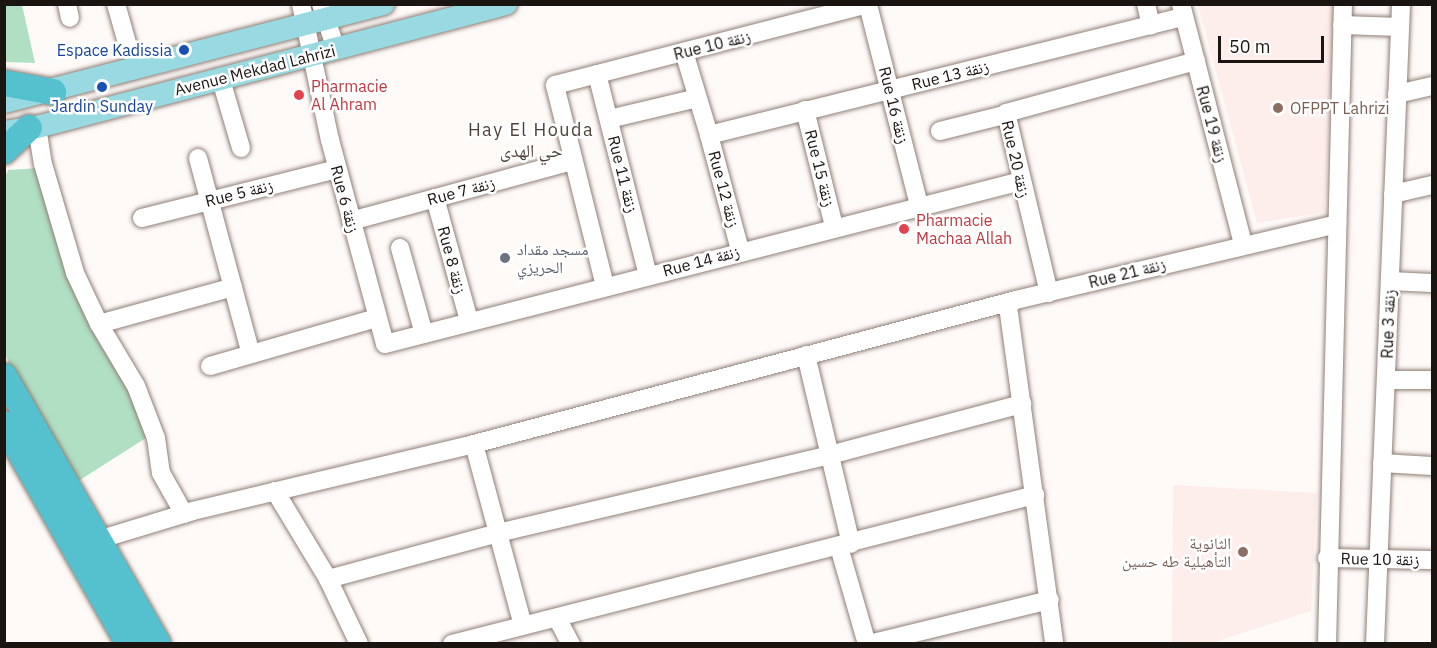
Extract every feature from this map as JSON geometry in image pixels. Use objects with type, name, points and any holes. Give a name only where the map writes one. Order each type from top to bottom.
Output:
[{"type":"highway","points":[[4,83],[53,92]]},
{"type":"highway","points":[[4,151],[23,129]]},
{"type":"highway","points":[[4,376],[101,539],[158,644]]},
{"type":"highway","points":[[7,433],[129,644]]},
{"type":"main road","name":"Avenue Mekdad Lahrizi","points":[[4,102],[53,92],[313,13],[384,4]]},
{"type":"main road","name":"Avenue Mekdad Lahrizi","points":[[23,129],[221,80],[506,4]]},
{"type":"street","points":[[116,4],[129,50]]},
{"type":"street","name":"Rue 10 زنقة","points":[[572,160],[555,85],[869,4]]},
{"type":"street","name":"Rue 16 زنقة","points":[[869,4],[919,205]]},
{"type":"street","points":[[1146,4],[1151,25]]},
{"type":"street","points":[[1327,644],[1327,558],[1343,4]]},
{"type":"street","name":"Rue 3 زنقة","points":[[1376,644],[1401,4]]},
{"type":"street","name":"Rue 13 زنقة","points":[[712,134],[1151,25],[1183,11]]},
{"type":"street","name":"Rue 19 زنقة","points":[[1183,11],[1243,243]]},
{"type":"street","points":[[313,13],[336,49]]},
{"type":"street","points":[[311,55],[313,13]]},
{"type":"street","points":[[1342,25],[1400,27]]},
{"type":"street","name":"Rue 12 زنقة","points":[[684,52],[697,98],[712,134],[740,250]]},
{"type":"street","name":"Rue 6 زنقة","points":[[311,55],[337,169],[383,342]]},
{"type":"street","name":"Rue 20 زنقة","points":[[1049,293],[1004,115],[1011,110],[1196,61]]},
{"type":"street","name":"Rue 11 زنقة","points":[[597,74],[648,275]]},
{"type":"street","points":[[221,80],[241,148]]},
{"type":"street","points":[[1397,94],[1432,86]]},
{"type":"street","points":[[609,119],[697,98]]},
{"type":"street","name":"Rue 15 زنقة","points":[[805,110],[834,226]]},
{"type":"street","points":[[940,131],[1004,115]]},
{"type":"street","points":[[23,129],[43,164],[75,273],[99,324],[135,386],[156,438],[161,472],[184,514]]},
{"type":"street","points":[[198,158],[251,354]]},
{"type":"street","points":[[572,160],[605,286]]},
{"type":"street","name":"Rue 7 زنقة","points":[[351,221],[572,160]]},
{"type":"street","name":"Rue 5 زنقة","points":[[142,218],[337,169]]},
{"type":"street","name":"Rue 14 زنقة","points":[[383,342],[424,334],[740,250],[1021,181]]},
{"type":"street","points":[[1393,194],[1432,185]]},
{"type":"street","name":"Rue 8 زنقة","points":[[435,198],[469,321]]},
{"type":"street","name":"Rue 21 زنقة","points":[[101,539],[184,514],[474,444],[1011,302],[1243,243],[1336,224]]},
{"type":"street","points":[[400,248],[424,334]]},
{"type":"street","points":[[1390,281],[1432,283]]},
{"type":"street","points":[[99,324],[233,287]]},
{"type":"street","points":[[1011,302],[1008,306],[1050,600],[1054,644]]},
{"type":"street","points":[[210,366],[376,318]]},
{"type":"street","points":[[806,355],[830,455],[845,545],[868,644],[1050,600]]},
{"type":"street","points":[[1386,380],[1432,380]]},
{"type":"street","points":[[327,579],[498,533],[830,455],[1022,404]]},
{"type":"street","points":[[474,444],[523,626]]},
{"type":"street","points":[[1382,463],[1432,466]]},
{"type":"street","points":[[275,491],[327,579],[359,644]]},
{"type":"street","points":[[452,644],[1035,495]]},
{"type":"street","name":"Rue 10 زنقة","points":[[1327,558],[1432,560]]},
{"type":"street","points":[[557,618],[571,644]]},
{"type":"shaded area","name":"OFPPT Lahrizi","points":[[1198,5],[1334,5],[1325,212],[1257,223]]},
{"type":"shaded area","name":"الثانوية التأهيلية طه حسين","points":[[1173,485],[1317,493],[1311,611],[1211,643],[1172,643]]},
{"type":"green space","points":[[5,4],[22,5],[35,63],[5,62]]},
{"type":"green space","points":[[39,168],[74,275],[157,431],[72,485],[16,383],[5,353],[4,179],[8,170]]},
{"type":"place","name":"Espace Kadissia","points":[[184,50]]},
{"type":"place","name":"Jardin Sunday","points":[[102,87]]},
{"type":"place","name":"Pharmacie Al Ahram","points":[[299,95]]},
{"type":"place","name":"OFPPT Lahrizi","points":[[1278,108]]},
{"type":"place","name":"Pharmacie Machaa Allah","points":[[904,229]]},
{"type":"place","name":"مسجد مقداد الحريزي","points":[[505,258]]},
{"type":"place","name":"الثانوية التأهيلية طه حسين","points":[[1243,552]]},
{"type":"district","name":"Hay El Houda حي الهدى","points":[[531,141]]}]
